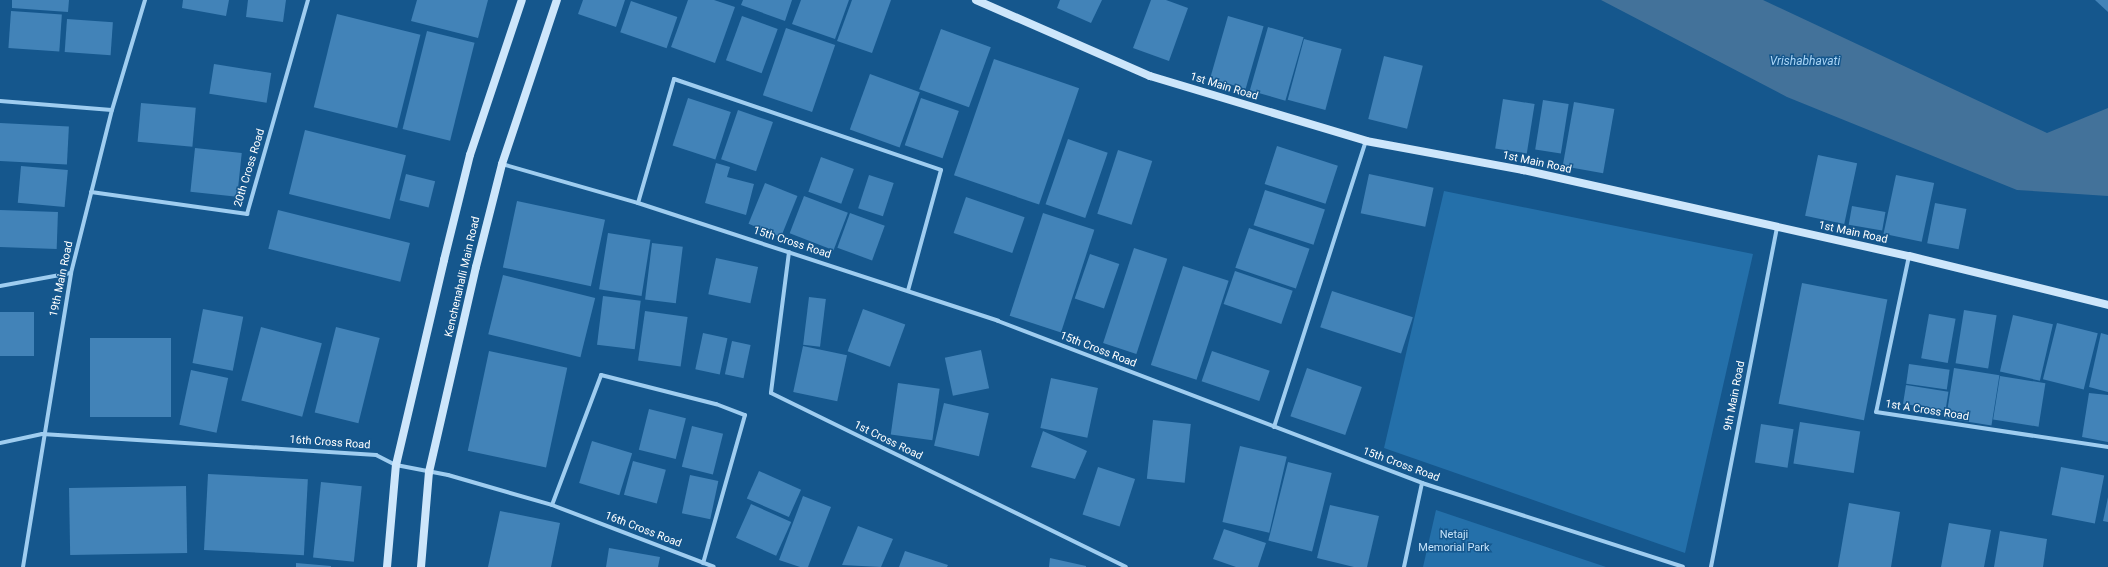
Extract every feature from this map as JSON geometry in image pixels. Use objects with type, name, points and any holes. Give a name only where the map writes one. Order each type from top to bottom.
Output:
[{"type":"main road","name":"Kenchenahalli Main Road","points":[[387,567],[396,465],[470,155],[522,0]]},
{"type":"main road","name":"Kenchenahalli Main Road","points":[[421,567],[429,472],[502,164],[557,0]]},
{"type":"main road","name":"1st Main Road","points":[[976,0],[1150,76],[1366,141],[1523,170],[1777,228],[1909,256],[2108,305]]},
{"type":"street","name":"19th Main Road","points":[[23,567],[42,434],[70,273],[112,110],[145,0]]},
{"type":"street","name":"20th Cross Road","points":[[91,192],[247,214],[308,0]]},
{"type":"street","points":[[638,203],[674,79],[941,170],[908,291]]},
{"type":"street","points":[[0,101],[112,110]]},
{"type":"street","points":[[1274,427],[1366,141]]},
{"type":"street","name":"15th Cross Road","points":[[502,164],[638,203],[998,321],[1422,484],[1683,567]]},
{"type":"street","name":"9th Main Road","points":[[1710,567],[1777,228]]},
{"type":"street","name":"1st Cross Road","points":[[789,252],[771,393],[1126,567]]},
{"type":"street","name":"1st A Cross Road","points":[[1909,256],[1876,412],[2108,447]]},
{"type":"street","points":[[0,286],[70,273]]},
{"type":"street","points":[[552,504],[601,375],[716,404],[745,415],[703,563]]},
{"type":"street","name":"16th Cross Road","points":[[0,443],[42,434],[376,455],[396,465],[429,472],[552,504],[714,567]]},
{"type":"street","points":[[1404,567],[1422,484]]},
{"type":"green space","points":[[1444,191],[1753,254],[1685,553],[1384,448]]},
{"type":"green space","name":"Netaji Memorial Park","points":[[1436,510],[1606,567],[1423,567]]},
{"type":"water","name":"Vrishabhavati","points":[[1601,0],[1763,0],[2047,133],[2108,108],[2108,196],[2017,190],[1787,97]]},
{"type":"building","points":[[12,0],[69,0],[68,12],[12,8]]},
{"type":"building","points":[[183,0],[229,0],[226,16],[182,8]]},
{"type":"building","points":[[248,0],[286,0],[283,22],[246,17]]},
{"type":"building","points":[[417,0],[488,0],[478,38],[411,21]]},
{"type":"building","points":[[583,0],[625,0],[616,27],[578,14]]},
{"type":"building","points":[[688,0],[714,0],[735,7],[715,63],[671,47]]},
{"type":"building","points":[[743,0],[792,0],[785,21],[741,5]]},
{"type":"building","points":[[801,0],[849,0],[835,39],[792,24]]},
{"type":"building","points":[[852,0],[891,0],[872,53],[837,41]]},
{"type":"building","points":[[1060,0],[1102,0],[1091,23],[1057,8]]},
{"type":"building","points":[[1151,0],[1166,0],[1188,8],[1169,61],[1133,48]]},
{"type":"building","points":[[2095,0],[2108,0],[2108,12]]},
{"type":"building","points":[[631,1],[677,17],[667,48],[620,32]]},
{"type":"building","points":[[11,11],[62,15],[59,51],[8,48]]},
{"type":"building","points":[[337,14],[420,35],[397,128],[314,107]]},
{"type":"building","points":[[742,16],[778,29],[762,73],[726,60]]},
{"type":"building","points":[[1228,16],[1264,26],[1246,89],[1210,78]]},
{"type":"building","points":[[67,19],[113,22],[111,55],[65,52]]},
{"type":"building","points":[[1268,27],[1304,37],[1285,101],[1250,90]]},
{"type":"building","points":[[786,28],[835,45],[812,112],[763,95]]},
{"type":"building","points":[[941,29],[991,47],[969,107],[919,89]]},
{"type":"building","points":[[427,31],[475,43],[450,141],[403,129]]},
{"type":"building","points":[[1304,39],[1342,49],[1325,110],[1288,100]]},
{"type":"building","points":[[1384,56],[1423,66],[1407,129],[1368,119]]},
{"type":"building","points":[[994,59],[1079,88],[1039,205],[954,175]]},
{"type":"building","points":[[214,64],[271,73],[267,103],[209,94]]},
{"type":"building","points":[[870,74],[920,92],[900,148],[850,129]]},
{"type":"building","points":[[688,98],[731,112],[715,159],[673,146]]},
{"type":"building","points":[[921,98],[959,111],[943,158],[905,145]]},
{"type":"building","points":[[1503,99],[1535,104],[1527,153],[1495,148]]},
{"type":"building","points":[[1543,100],[1569,104],[1561,153],[1535,149]]},
{"type":"building","points":[[1574,102],[1614,109],[1603,173],[1563,166]]},
{"type":"building","points":[[141,103],[196,108],[192,147],[138,142]]},
{"type":"building","points":[[738,110],[773,122],[756,171],[721,159]]},
{"type":"building","points":[[0,123],[69,127],[67,165],[0,161]]},
{"type":"building","points":[[305,130],[406,155],[390,219],[289,194]]},
{"type":"building","points":[[1068,139],[1108,153],[1085,218],[1046,204]]},
{"type":"building","points":[[1277,146],[1338,166],[1326,204],[1265,184]]},
{"type":"building","points":[[195,148],[242,153],[237,197],[190,192]]},
{"type":"building","points":[[1118,150],[1152,161],[1132,225],[1097,214]]},
{"type":"building","points":[[1818,155],[1857,163],[1844,224],[1805,216]]},
{"type":"building","points":[[821,157],[854,169],[841,204],[808,192]]},
{"type":"building","points":[[716,163],[730,167],[727,177],[754,184],[746,215],[705,203]]},
{"type":"building","points":[[21,166],[68,170],[65,207],[18,203]]},
{"type":"building","points":[[406,174],[435,181],[429,207],[399,200]]},
{"type":"building","points":[[1369,174],[1434,188],[1425,227],[1361,213]]},
{"type":"building","points":[[869,175],[894,183],[883,216],[858,208]]},
{"type":"building","points":[[1896,175],[1934,183],[1922,242],[1884,234]]},
{"type":"building","points":[[765,183],[797,196],[781,237],[749,224]]},
{"type":"building","points":[[1265,190],[1325,209],[1313,245],[1254,225]]},
{"type":"building","points":[[804,196],[848,213],[834,250],[790,233]]},
{"type":"building","points":[[966,197],[1025,217],[1012,253],[954,233]]},
{"type":"building","points":[[517,201],[605,220],[591,286],[503,268]]},
{"type":"building","points":[[1935,203],[1966,209],[1959,249],[1927,243]]},
{"type":"building","points":[[1852,206],[1885,212],[1882,231],[1849,225]]},
{"type":"building","points":[[0,210],[58,212],[57,249],[0,247]]},
{"type":"building","points":[[278,210],[410,243],[400,282],[268,249]]},
{"type":"building","points":[[850,213],[885,226],[872,260],[837,248]]},
{"type":"building","points":[[1043,213],[1094,230],[1061,332],[1010,316]]},
{"type":"building","points":[[1249,228],[1310,249],[1296,289],[1235,268]]},
{"type":"building","points":[[608,233],[650,240],[642,296],[599,289]]},
{"type":"building","points":[[652,243],[683,247],[676,303],[645,300]]},
{"type":"building","points":[[1134,248],[1167,259],[1136,354],[1103,343]]},
{"type":"building","points":[[1090,254],[1119,264],[1104,309],[1075,298]]},
{"type":"building","points":[[716,258],[758,267],[750,303],[708,294]]},
{"type":"building","points":[[1183,266],[1229,281],[1197,380],[1151,365]]},
{"type":"building","points":[[1235,271],[1293,291],[1281,324],[1224,304]]},
{"type":"building","points":[[503,275],[595,298],[580,357],[488,334]]},
{"type":"building","points":[[1802,283],[1887,300],[1864,420],[1779,404]]},
{"type":"building","points":[[1332,291],[1413,317],[1401,353],[1320,327]]},
{"type":"building","points":[[603,296],[641,301],[635,349],[597,345]]},
{"type":"building","points":[[809,297],[826,299],[820,347],[803,345]]},
{"type":"building","points":[[203,309],[243,317],[233,371],[193,363]]},
{"type":"building","points":[[863,309],[905,324],[890,367],[848,351]]},
{"type":"building","points":[[1964,310],[1997,315],[1988,368],[1956,363]]},
{"type":"building","points":[[645,311],[688,317],[681,366],[638,361]]},
{"type":"building","points":[[0,312],[34,312],[34,356],[0,356]]},
{"type":"building","points":[[1929,314],[1956,319],[1948,363],[1921,358]]},
{"type":"building","points":[[2013,315],[2053,324],[2040,381],[2000,372]]},
{"type":"building","points":[[2057,323],[2098,333],[2084,389],[2043,379]]},
{"type":"building","points":[[261,327],[322,343],[302,417],[241,400]]},
{"type":"building","points":[[336,327],[380,338],[358,423],[315,412]]},
{"type":"building","points":[[703,333],[727,338],[720,374],[695,369]]},
{"type":"building","points":[[2101,333],[2108,335],[2108,392],[2089,387]]},
{"type":"building","points":[[90,338],[171,338],[171,417],[90,417]]},
{"type":"building","points":[[732,341],[751,345],[744,378],[725,374]]},
{"type":"building","points":[[803,346],[847,355],[837,401],[793,392]]},
{"type":"building","points":[[981,350],[989,388],[953,396],[945,358]]},
{"type":"building","points":[[489,351],[567,368],[546,467],[468,451]]},
{"type":"building","points":[[1212,351],[1270,371],[1259,401],[1202,381]]},
{"type":"building","points":[[1909,364],[1950,370],[1947,390],[1906,384]]},
{"type":"building","points":[[1307,368],[1362,387],[1345,435],[1290,416]]},
{"type":"building","points":[[1954,368],[1999,375],[1991,426],[1946,418]]},
{"type":"building","points":[[191,370],[228,378],[217,433],[179,425]]},
{"type":"building","points":[[2000,376],[2045,383],[2039,427],[1993,419]]},
{"type":"building","points":[[1051,378],[1098,388],[1087,438],[1040,428]]},
{"type":"building","points":[[898,383],[940,389],[932,440],[891,434]]},
{"type":"building","points":[[1906,385],[1948,392],[1945,410],[1903,404]]},
{"type":"building","points":[[2089,393],[2108,395],[2108,442],[2082,437]]},
{"type":"building","points":[[944,403],[989,413],[979,456],[934,446]]},
{"type":"building","points":[[649,409],[686,418],[676,459],[639,450]]},
{"type":"building","points":[[1153,420],[1191,424],[1185,483],[1147,479]]},
{"type":"building","points":[[1800,422],[1860,432],[1854,473],[1793,463]]},
{"type":"building","points":[[1761,424],[1794,429],[1787,468],[1755,463]]},
{"type":"building","points":[[692,426],[723,434],[713,474],[682,467]]},
{"type":"building","points":[[1043,431],[1087,451],[1075,479],[1031,467]]},
{"type":"building","points":[[592,441],[632,453],[619,495],[579,483]]},
{"type":"building","points":[[1240,446],[1287,457],[1269,533],[1222,522]]},
{"type":"building","points":[[633,461],[666,470],[657,504],[624,495]]},
{"type":"building","points":[[1288,462],[1332,473],[1312,551],[1268,541]]},
{"type":"building","points":[[1098,467],[1135,479],[1120,527],[1083,515]]},
{"type":"building","points":[[2061,467],[2104,475],[2095,523],[2052,515]]},
{"type":"building","points":[[759,471],[801,490],[789,517],[747,498]]},
{"type":"building","points":[[208,474],[308,479],[304,555],[204,550]]},
{"type":"building","points":[[690,475],[718,481],[710,519],[682,513]]},
{"type":"building","points":[[321,482],[362,486],[354,562],[313,558]]},
{"type":"building","points":[[186,486],[187,553],[70,555],[69,488]]},
{"type":"building","points":[[803,496],[831,507],[808,567],[800,567],[779,560]]},
{"type":"building","points":[[2108,497],[2108,522],[2103,521]]},
{"type":"building","points":[[1849,503],[1900,512],[1891,567],[1838,567]]},
{"type":"building","points":[[751,504],[791,522],[776,556],[736,538]]},
{"type":"building","points":[[1330,505],[1379,516],[1367,567],[1354,567],[1317,558]]},
{"type":"building","points":[[500,511],[560,523],[551,567],[488,567]]},
{"type":"building","points":[[1949,523],[1991,530],[1984,567],[1941,567]]},
{"type":"building","points":[[858,526],[893,539],[881,567],[842,565]]},
{"type":"building","points":[[1224,529],[1266,543],[1258,567],[1236,567],[1213,559]]},
{"type":"building","points":[[2000,531],[2047,539],[2043,567],[1994,567]]},
{"type":"building","points":[[609,548],[660,557],[658,567],[606,567]]},
{"type":"building","points":[[905,551],[948,565],[947,567],[899,567]]},
{"type":"building","points":[[1050,558],[1086,566],[1086,567],[1049,567]]},
{"type":"building","points":[[296,563],[331,566],[331,567],[296,567]]}]
